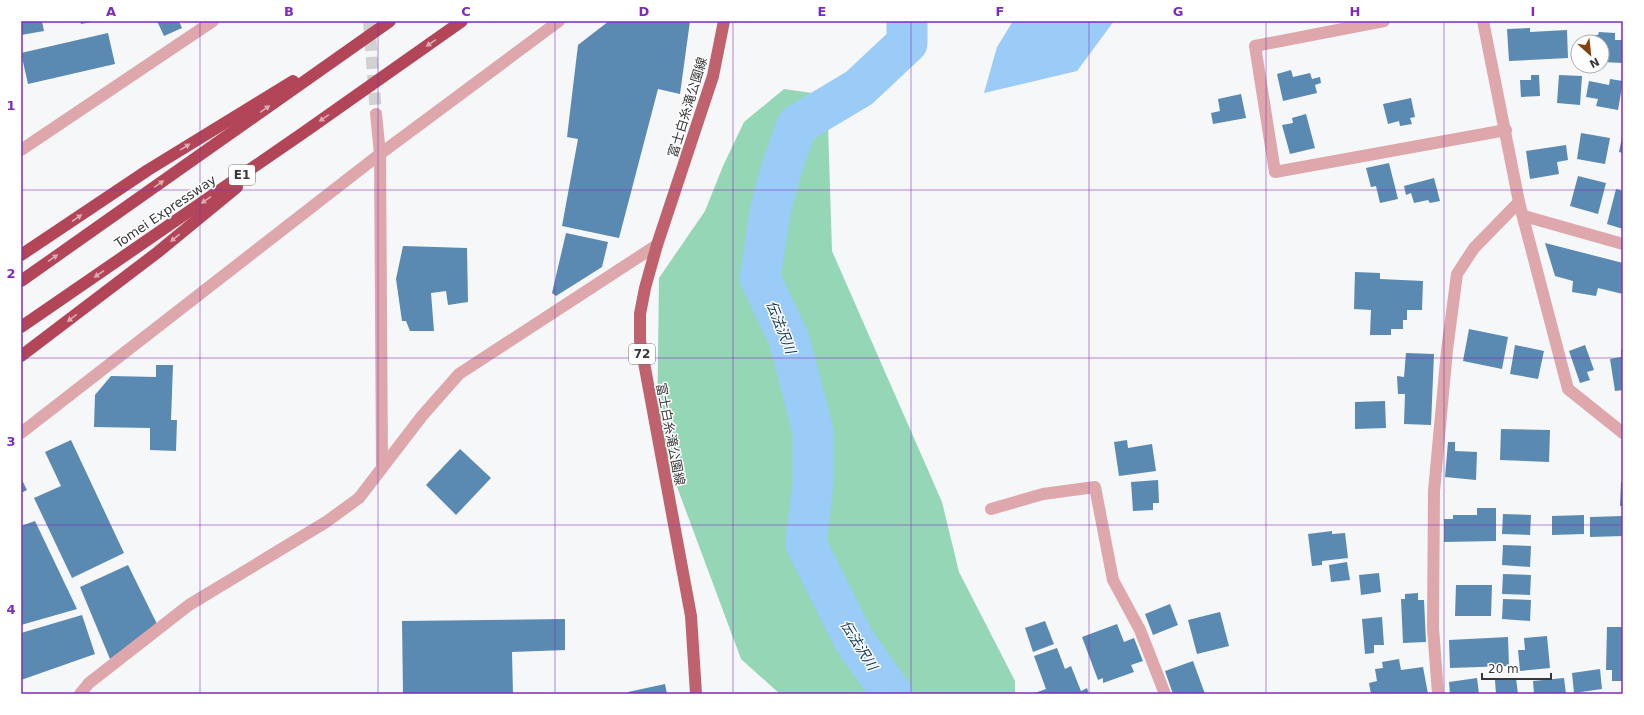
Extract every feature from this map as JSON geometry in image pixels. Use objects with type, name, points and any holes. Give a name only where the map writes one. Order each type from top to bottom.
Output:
[{"type":"highway","name":"Tomei Expressway","points":[[21,281],[390,21]]},
{"type":"highway","name":"Tomei Expressway","points":[[21,327],[303,133],[462,21]]},
{"type":"highway","points":[[21,255],[162,161],[264,98],[362,41]]},
{"type":"highway","points":[[21,356],[158,252],[303,133]]},
{"type":"main road","name":"富士白糸滝公園線","points":[[696,694],[691,616],[640,341],[640,314],[657,245],[713,76],[724,21]]},
{"type":"street","points":[[21,150],[212,21]]},
{"type":"street","points":[[21,433],[380,154],[559,21]]},
{"type":"street","points":[[1384,21],[1255,46],[1275,172],[1506,130]]},
{"type":"street","points":[[1483,21],[1506,130],[1519,202],[1524,216],[1568,389],[1623,433]]},
{"type":"street","points":[[376,114],[380,154],[382,468]]},
{"type":"street","points":[[1438,694],[1433,628],[1434,491],[1447,350],[1457,274],[1474,248],[1519,202]]},
{"type":"street","points":[[1524,216],[1623,244]]},
{"type":"street","points":[[80,694],[89,683],[189,605],[326,522],[359,498],[422,416],[459,374],[657,245]]},
{"type":"street","points":[[991,509],[1043,494],[1095,487],[1113,580],[1140,630],[1165,694]]},
{"type":"green space","points":[[784,89],[812,93],[828,125],[832,251],[942,502],[959,572],[1015,681],[1015,694],[780,694],[741,659],[657,433],[659,278],[705,211],[723,166],[744,122]]},
{"type":"water","points":[[1013,21],[1114,21],[1077,71],[984,93],[997,47]]},
{"type":"building","points":[[21,21],[42,21],[44,31],[21,35]]},
{"type":"building","points":[[80,21],[92,21],[92,22],[81,24]]},
{"type":"building","points":[[157,21],[179,21],[182,28],[164,36]]},
{"type":"building","points":[[609,21],[690,21],[680,94],[658,89],[619,238],[562,226],[578,139],[567,137],[578,45]]},
{"type":"building","points":[[1530,28],[1530,32],[1567,30],[1568,58],[1509,61],[1507,29]]},
{"type":"building","points":[[1599,32],[1615,33],[1615,40],[1623,40],[1623,63],[1610,62],[1610,34],[1598,34]]},
{"type":"building","points":[[108,33],[115,64],[28,84],[21,53]]},
{"type":"building","points":[[1291,70],[1293,77],[1310,73],[1312,79],[1320,77],[1321,83],[1315,85],[1317,93],[1283,101],[1277,74]]},
{"type":"building","points":[[1531,75],[1539,75],[1540,96],[1521,97],[1520,80],[1531,80]]},
{"type":"building","points":[[1559,75],[1582,76],[1580,105],[1557,103]]},
{"type":"building","points":[[1610,79],[1623,81],[1618,110],[1596,106],[1598,99],[1586,97],[1589,81],[1609,85]]},
{"type":"building","points":[[1241,94],[1246,118],[1213,124],[1211,113],[1220,111],[1218,99]]},
{"type":"building","points":[[1411,98],[1415,117],[1410,118],[1412,124],[1400,126],[1399,121],[1388,124],[1383,104]]},
{"type":"building","points":[[1306,114],[1315,148],[1290,154],[1282,125],[1293,123],[1292,118]]},
{"type":"building","points":[[1581,133],[1610,138],[1605,164],[1577,159]]},
{"type":"building","points":[[1623,137],[1623,153],[1619,152]]},
{"type":"building","points":[[1566,145],[1568,160],[1557,162],[1559,174],[1530,179],[1526,151]]},
{"type":"building","points":[[1389,163],[1398,199],[1380,203],[1376,186],[1371,187],[1366,168]]},
{"type":"building","points":[[1578,176],[1606,183],[1598,214],[1570,206]]},
{"type":"building","points":[[1434,178],[1440,201],[1430,203],[1428,200],[1414,203],[1411,193],[1406,195],[1404,186]]},
{"type":"building","points":[[1616,189],[1623,191],[1623,229],[1607,224]]},
{"type":"building","points":[[566,233],[608,242],[602,267],[556,296],[552,293]]},
{"type":"building","points":[[1545,243],[1623,263],[1623,294],[1598,288],[1596,296],[1572,292],[1573,281],[1555,276]]},
{"type":"building","points":[[403,246],[467,248],[468,302],[448,305],[446,291],[431,293],[434,331],[410,331],[406,321],[402,321],[396,279]]},
{"type":"building","points":[[1355,272],[1380,273],[1380,279],[1423,281],[1422,310],[1407,310],[1407,320],[1403,320],[1403,329],[1391,329],[1391,335],[1370,335],[1371,310],[1354,309]]},
{"type":"building","points":[[1469,329],[1508,337],[1502,369],[1463,361]]},
{"type":"building","points":[[1515,345],[1544,351],[1538,379],[1510,374]]},
{"type":"building","points":[[1585,345],[1594,370],[1587,372],[1590,380],[1580,383],[1569,351]]},
{"type":"building","points":[[1621,349],[1623,349],[1623,390],[1615,391],[1610,359],[1621,357]]},
{"type":"building","points":[[1406,353],[1434,354],[1431,425],[1404,424],[1405,394],[1398,394],[1397,376],[1404,377]]},
{"type":"building","points":[[156,365],[173,365],[171,420],[177,420],[176,451],[150,450],[150,428],[94,427],[95,395],[111,376],[156,377]]},
{"type":"building","points":[[1385,401],[1386,428],[1355,429],[1355,402]]},
{"type":"building","points":[[1501,429],[1550,430],[1549,462],[1500,460]]},
{"type":"building","points":[[71,440],[124,553],[72,578],[34,498],[61,486],[45,452]]},
{"type":"building","points":[[1127,440],[1128,448],[1152,444],[1156,471],[1119,476],[1114,442]]},
{"type":"building","points":[[1448,442],[1455,442],[1455,451],[1477,452],[1476,480],[1445,477]]},
{"type":"building","points":[[460,449],[491,478],[456,515],[426,485]]},
{"type":"building","points":[[21,478],[27,490],[21,493]]},
{"type":"building","points":[[1158,480],[1159,503],[1153,503],[1153,510],[1133,511],[1131,482]]},
{"type":"building","points":[[1621,482],[1623,482],[1623,506],[1620,506]]},
{"type":"building","points":[[1477,508],[1496,508],[1496,541],[1444,542],[1444,519],[1453,519],[1453,515],[1477,515]]},
{"type":"building","points":[[1503,514],[1531,515],[1530,535],[1502,534]]},
{"type":"building","points":[[1584,515],[1584,534],[1552,535],[1552,516]]},
{"type":"building","points":[[1622,516],[1623,536],[1590,537],[1590,517]]},
{"type":"building","points":[[35,521],[77,609],[21,625],[21,526]]},
{"type":"building","points":[[1332,531],[1332,534],[1345,533],[1348,558],[1322,561],[1322,565],[1312,566],[1308,534]]},
{"type":"building","points":[[1503,545],[1531,546],[1530,567],[1502,565]]},
{"type":"building","points":[[1347,562],[1350,580],[1331,582],[1329,565]]},
{"type":"building","points":[[128,565],[157,624],[110,659],[80,587]]},
{"type":"building","points":[[1379,573],[1381,592],[1361,595],[1359,575]]},
{"type":"building","points":[[1503,574],[1531,575],[1530,595],[1502,594]]},
{"type":"building","points":[[1456,585],[1492,585],[1491,616],[1455,616]]},
{"type":"building","points":[[1418,593],[1418,600],[1424,600],[1426,642],[1403,643],[1401,599],[1405,599],[1405,594]]},
{"type":"building","points":[[1503,599],[1531,600],[1530,621],[1502,619]]},
{"type":"building","points":[[1170,604],[1178,625],[1153,635],[1145,614]]},
{"type":"building","points":[[1220,612],[1229,646],[1197,654],[1188,620]]},
{"type":"building","points":[[82,615],[95,654],[21,680],[21,633]]},
{"type":"building","points":[[1382,617],[1384,645],[1374,645],[1374,653],[1365,654],[1362,619]]},
{"type":"building","points":[[565,619],[565,650],[512,652],[513,694],[403,694],[402,621]]},
{"type":"building","points":[[1045,621],[1054,644],[1033,652],[1025,628]]},
{"type":"building","points":[[1117,624],[1124,642],[1134,638],[1143,661],[1131,665],[1134,672],[1103,683],[1103,678],[1098,680],[1082,637]]},
{"type":"building","points":[[1607,627],[1623,627],[1623,681],[1612,681],[1612,670],[1606,670]]},
{"type":"building","points":[[1547,636],[1550,668],[1520,671],[1518,650],[1525,650],[1524,638]]},
{"type":"building","points":[[1508,637],[1509,666],[1450,668],[1449,640]]},
{"type":"building","points":[[1057,648],[1065,669],[1071,666],[1081,691],[1087,688],[1089,694],[1032,694],[1046,689],[1034,656]]},
{"type":"building","points":[[1399,659],[1401,670],[1423,667],[1428,694],[1371,694],[1369,683],[1377,681],[1375,669],[1383,668],[1382,662]]},
{"type":"building","points":[[1193,661],[1205,694],[1173,694],[1165,671]]},
{"type":"building","points":[[1600,669],[1602,689],[1574,693],[1572,673]]},
{"type":"building","points":[[1477,678],[1479,694],[1450,694],[1449,682]]},
{"type":"building","points":[[1516,678],[1518,694],[1496,694],[1495,680]]},
{"type":"building","points":[[1564,678],[1566,694],[1534,694],[1533,681]]},
{"type":"building","points":[[665,684],[667,694],[628,694],[628,692]]},
{"type":"waterway","name":"伝法沢川","points":[[892,694],[854,640],[806,544],[813,484],[813,431],[789,339],[760,278],[770,212],[781,170],[797,125],[859,88],[907,43],[907,21]]},
{"type":"tunnel","points":[[369,21],[376,114]]}]
